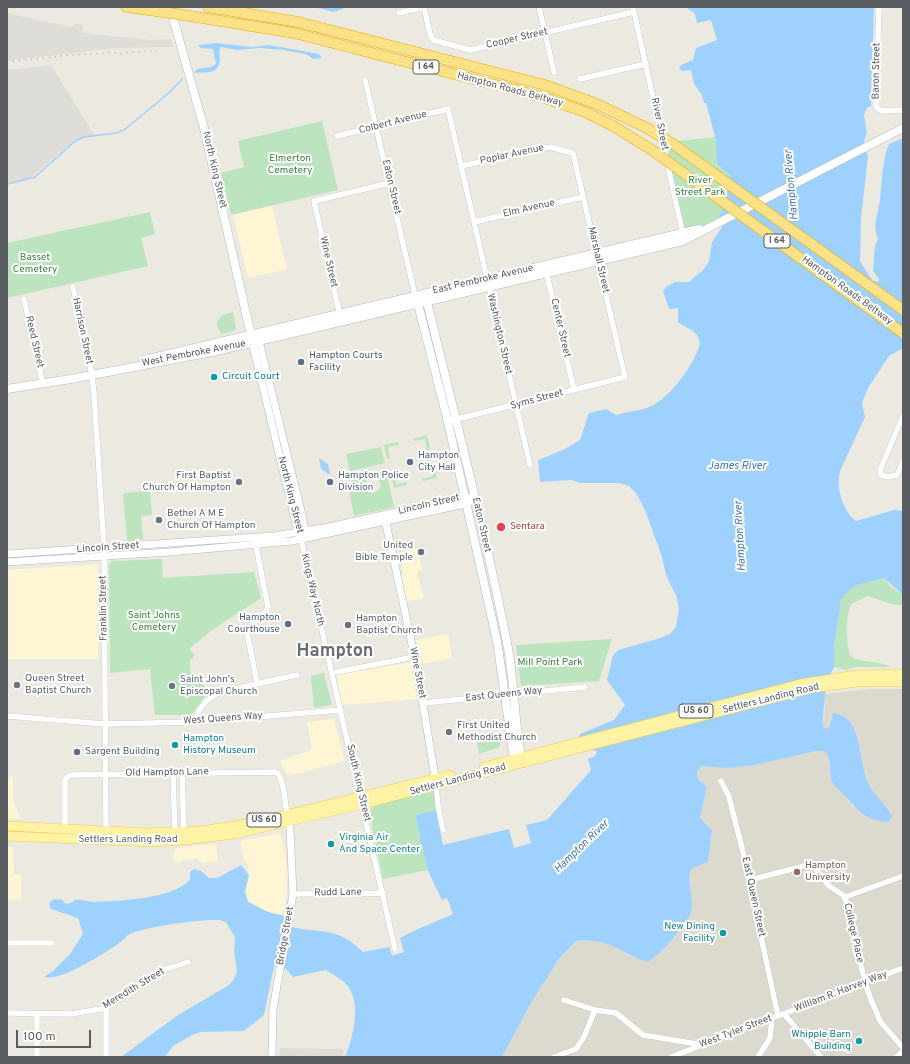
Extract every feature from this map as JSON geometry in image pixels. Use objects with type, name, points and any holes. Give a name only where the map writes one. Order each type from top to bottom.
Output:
[{"type":"highway","name":"Hampton Roads Beltway","points":[[126,7],[294,33],[565,104],[595,117],[652,150],[903,333]]},
{"type":"highway","name":"Hampton Roads Beltway","points":[[208,7],[298,22],[545,86],[597,104],[647,128],[673,144],[903,310]]},
{"type":"main road","name":"North King Street","points":[[170,7],[204,128],[254,339]]},
{"type":"main road","name":"East Pembroke Avenue","points":[[254,339],[342,322],[489,288],[546,270],[684,237],[714,224],[903,128]]},
{"type":"main road","name":"East Pembroke Avenue","points":[[254,339],[340,313],[415,295],[487,279],[546,270]]},
{"type":"main road","points":[[415,295],[423,303]]},
{"type":"main road","name":"Eaton Street","points":[[423,303],[458,419],[498,597],[518,761]]},
{"type":"main road","name":"Eaton Street","points":[[423,303],[465,500],[510,694]]},
{"type":"main road","name":"West Pembroke Avenue","points":[[7,389],[92,375],[128,367],[153,358],[254,339]]},
{"type":"main road","name":"Settlers Landing Road","points":[[7,836],[227,835],[288,818],[362,801],[547,754],[800,684],[903,674]]},
{"type":"main road","name":"Settlers Landing Road","points":[[847,680],[903,682]]},
{"type":"main road","name":"Settlers Landing Road","points":[[7,826],[65,830],[106,836]]},
{"type":"street","points":[[399,13],[424,7]]},
{"type":"street","name":"Cooper Street","points":[[424,7],[430,34],[433,40],[470,50],[545,33],[634,10]]},
{"type":"street","points":[[539,7],[554,72]]},
{"type":"street","name":"Baron Street","points":[[879,7],[876,105],[878,109],[883,111],[903,110]]},
{"type":"street","name":"River Street","points":[[634,10],[684,237]]},
{"type":"street","points":[[580,79],[646,64]]},
{"type":"street","name":"Eaton Street","points":[[365,80],[415,295]]},
{"type":"street","name":"Colbert Avenue","points":[[337,136],[448,109]]},
{"type":"street","name":"Washington Street","points":[[448,109],[515,406],[530,465]]},
{"type":"street","name":"Poplar Avenue","points":[[461,166],[550,147],[563,150]]},
{"type":"street","name":"Marshall Street","points":[[563,150],[573,153],[625,378]]},
{"type":"street","name":"Wine Street","points":[[342,322],[314,201],[390,183]]},
{"type":"street","name":"Elm Avenue","points":[[474,222],[583,197]]},
{"type":"street","name":"Center Street","points":[[546,270],[574,390]]},
{"type":"street","name":"Harrison Street","points":[[73,287],[92,375]]},
{"type":"street","name":"Reed Street","points":[[24,299],[43,384]]},
{"type":"street","name":"North King Street","points":[[254,339],[301,535]]},
{"type":"street","name":"Franklin Street","points":[[92,375],[104,548],[106,836]]},
{"type":"street","name":"Syms Street","points":[[448,422],[625,378]]},
{"type":"street","points":[[903,416],[880,470],[881,475],[888,477],[897,475],[903,461]]},
{"type":"street","name":"Lincoln Street","points":[[7,562],[104,557],[255,542],[301,535],[475,499]]},
{"type":"street","name":"Wine Street","points":[[385,518],[423,703],[435,782]]},
{"type":"street","name":"Kings Way North","points":[[301,535],[340,710]]},
{"type":"street","points":[[255,542],[268,607],[266,613],[250,625],[247,632],[257,683]]},
{"type":"street","name":"Lincoln Street","points":[[7,554],[104,548],[255,542]]},
{"type":"street","points":[[337,672],[414,657]]},
{"type":"street","points":[[194,722],[200,708],[211,696],[257,683],[297,675]]},
{"type":"street","name":"East Queens Way","points":[[423,703],[585,687]]},
{"type":"street","name":"West Queens Way","points":[[7,716],[105,724],[194,722],[340,710]]},
{"type":"street","name":"South King Street","points":[[340,710],[395,949]]},
{"type":"street","name":"Old Hampton Lane","points":[[65,830],[65,781],[67,777],[72,775],[276,772],[280,775],[288,818]]},
{"type":"street","points":[[173,773],[180,836]]},
{"type":"street","points":[[180,836],[182,773]]},
{"type":"street","name":"East Queen Street","points":[[721,781],[732,805],[750,880],[775,1017],[770,1038],[758,1057]]},
{"type":"street","points":[[435,782],[438,806],[444,830]]},
{"type":"street","name":"Bridge Street","points":[[272,1057],[273,1009],[293,894],[288,818]]},
{"type":"street","name":"College Place","points":[[750,880],[804,866],[812,866],[818,871],[831,888],[845,897],[864,983],[880,1021],[903,1050]]},
{"type":"street","points":[[845,897],[903,876]]},
{"type":"street","name":"Rudd Lane","points":[[293,894],[383,893]]},
{"type":"street","points":[[7,943],[52,943]]},
{"type":"street","name":"Meredith Street","points":[[7,1013],[77,1013],[106,1008],[163,970],[188,962]]},
{"type":"street","name":"William R. Harvey Way","points":[[775,1017],[903,968]]},
{"type":"street","points":[[564,1000],[594,1010],[618,1015],[644,1036],[703,1045]]},
{"type":"street","points":[[106,1008],[106,1055]]},
{"type":"street","points":[[554,1057],[576,1049],[585,1035],[594,1010]]},
{"type":"street","points":[[37,1014],[37,1057]]},
{"type":"street","points":[[784,1014],[821,1057]]},
{"type":"street","name":"West Tyler Street","points":[[671,1057],[775,1017]]},
{"type":"street","points":[[896,1057],[903,1050]]},
{"type":"shaded area","points":[[7,13],[71,27],[76,24],[83,25],[82,32],[92,34],[152,40],[171,39],[173,47],[116,48],[7,61]]},
{"type":"shaded area","points":[[51,65],[95,136],[76,140],[28,180],[7,183],[7,70]]},
{"type":"shaded area","points":[[272,206],[287,269],[248,278],[233,215]]},
{"type":"shaded area","points":[[417,548],[422,570],[417,572],[424,598],[407,602],[399,552]]},
{"type":"shaded area","points":[[98,564],[98,659],[7,659],[7,570]]},
{"type":"shaded area","points":[[448,634],[452,658],[421,664],[416,640]]},
{"type":"shaded area","points":[[411,662],[417,699],[341,704],[337,675]]},
{"type":"shaded area","name":"Hampton University","points":[[871,689],[903,689],[903,1057],[502,1057],[532,1001],[561,956],[576,941],[598,941],[609,943],[628,955],[647,962],[685,922],[691,911],[689,875],[691,869],[708,862],[712,830],[700,818],[707,787],[698,779],[697,772],[701,766],[755,765],[816,751],[824,751],[827,754],[831,778],[834,785],[844,794],[853,807],[890,813],[878,799],[868,782],[861,763],[861,750],[831,717],[829,728],[824,728],[825,694]]},
{"type":"shaded area","points":[[334,719],[345,761],[288,776],[280,761],[312,750],[307,722]]},
{"type":"shaded area","points":[[7,777],[13,777],[13,801],[21,819],[7,819]]},
{"type":"shaded area","points":[[279,833],[282,837],[286,860],[287,892],[283,916],[268,912],[249,901],[245,892],[249,875],[248,865],[244,860],[240,841]]},
{"type":"shaded area","points":[[216,844],[218,861],[203,863],[196,859],[182,860],[181,864],[172,860],[176,848]]},
{"type":"shaded area","points":[[7,847],[13,847],[14,874],[21,875],[21,900],[7,899]]},
{"type":"shaded area","points":[[280,1048],[345,1049],[342,1057],[279,1057]]},
{"type":"green space","name":"Elmerton Cemetery","points":[[322,121],[338,190],[231,215],[221,173],[244,167],[238,141]]},
{"type":"green space","name":"River Street Park","points":[[715,137],[717,164],[730,176],[728,194],[718,220],[683,234],[662,143]]},
{"type":"green space","name":"Basset Cemetery","points":[[150,212],[155,234],[141,238],[148,266],[7,298],[7,243]]},
{"type":"green space","points":[[233,312],[236,328],[234,331],[222,334],[217,327],[218,320],[224,315]]},
{"type":"green space","points":[[427,435],[430,449],[427,450],[425,439],[414,441],[413,439]]},
{"type":"green space","points":[[398,442],[399,445],[388,447],[390,458],[387,459],[384,445]]},
{"type":"green space","points":[[381,447],[385,463],[350,471],[346,454]]},
{"type":"green space","points":[[431,465],[434,465],[437,478],[423,481],[422,479],[433,476]]},
{"type":"green space","points":[[386,471],[394,507],[354,516],[348,485],[353,484],[352,479],[364,476],[367,478],[367,490],[369,492],[375,492],[379,490],[381,485],[376,476],[378,473]]},
{"type":"green space","points":[[393,473],[396,484],[407,482],[407,485],[394,488],[391,474]]},
{"type":"green space","points":[[150,491],[152,515],[141,516],[143,539],[127,541],[123,493]]},
{"type":"green space","name":"Saint Johns Cemetery","points":[[162,559],[163,578],[254,572],[261,598],[212,630],[189,649],[195,655],[190,660],[190,671],[209,691],[191,715],[155,715],[150,669],[110,673],[109,564],[112,561]]},
{"type":"green space","points":[[884,578],[891,587],[903,595],[903,605],[891,604],[868,596],[851,604],[847,623],[847,637],[850,656],[860,660],[881,663],[891,667],[856,667],[846,670],[834,667],[837,615],[844,596],[849,590],[857,585]]},
{"type":"green space","name":"Mill Point Park","points":[[612,639],[599,681],[521,686],[516,645]]},
{"type":"green space","points":[[324,673],[332,705],[314,708],[311,676]]},
{"type":"green space","points":[[500,740],[500,747],[479,754],[477,742]]},
{"type":"green space","points":[[429,790],[434,791],[436,810],[415,815],[428,870],[383,879],[370,816],[371,810],[374,805],[429,792]]},
{"type":"water","points":[[314,7],[343,7],[343,9],[334,12]]},
{"type":"water","name":"James River","points":[[686,7],[874,7],[871,106],[867,108],[864,115],[867,133],[864,145],[868,156],[861,219],[860,261],[872,280],[878,282],[879,279],[873,271],[874,251],[878,239],[875,224],[880,200],[884,164],[889,144],[903,138],[903,348],[889,356],[868,388],[862,403],[865,417],[840,471],[839,484],[841,498],[844,505],[856,521],[894,510],[903,511],[903,595],[884,578],[857,585],[849,590],[841,600],[834,647],[834,667],[826,684],[823,718],[824,728],[829,728],[833,713],[843,716],[850,723],[855,732],[865,775],[869,784],[892,817],[888,822],[880,821],[867,817],[858,810],[833,783],[829,760],[824,751],[816,751],[755,765],[728,768],[701,766],[697,772],[698,779],[707,787],[700,818],[712,830],[708,862],[691,869],[689,880],[692,907],[691,912],[684,924],[665,948],[647,962],[606,944],[576,941],[561,956],[532,1001],[502,1057],[345,1057],[351,1040],[355,1021],[352,992],[340,979],[326,970],[293,977],[279,962],[275,965],[273,971],[264,1015],[244,1031],[201,1032],[192,1035],[173,1046],[165,1057],[121,1057],[178,1015],[229,985],[234,979],[237,971],[234,951],[235,937],[226,922],[220,920],[188,922],[140,930],[130,934],[120,943],[81,966],[60,975],[44,977],[53,971],[70,954],[83,934],[78,918],[51,909],[49,904],[53,900],[63,900],[64,903],[71,903],[75,900],[94,902],[145,898],[171,891],[182,886],[190,880],[190,872],[194,869],[201,871],[209,878],[217,878],[241,865],[249,875],[245,892],[248,902],[268,912],[293,918],[292,927],[329,932],[345,938],[363,952],[389,947],[392,956],[404,952],[400,938],[453,914],[447,898],[442,900],[428,871],[415,815],[436,810],[443,845],[509,829],[514,848],[531,843],[526,825],[547,820],[591,770],[588,759],[595,756],[597,751],[588,749],[578,739],[580,734],[614,720],[625,705],[607,680],[613,655],[618,650],[670,634],[676,627],[679,608],[676,595],[667,578],[661,554],[645,510],[636,493],[629,486],[619,483],[580,483],[571,480],[540,482],[538,460],[565,449],[580,440],[589,413],[606,409],[616,415],[647,408],[655,404],[671,390],[686,372],[700,344],[697,335],[692,330],[678,322],[678,308],[669,309],[663,291],[666,287],[675,282],[689,282],[704,269],[709,261],[712,242],[722,227],[718,220],[727,198],[730,176],[717,164],[715,137],[706,103],[704,103],[702,95],[694,84],[691,70],[683,71],[679,69],[681,65],[693,60],[696,48],[717,40],[711,20],[697,23],[695,14]]},
{"type":"water","points":[[216,43],[253,47],[269,45],[319,54],[322,58],[313,59],[306,54],[283,50],[260,48],[237,50],[221,47],[219,52],[220,60],[217,68],[210,72],[194,73],[197,69],[211,67],[216,64],[213,49],[201,48],[198,45]]},
{"type":"water","points":[[319,458],[328,464],[330,475],[321,469]]},
{"type":"waterway","points":[[7,184],[35,177],[73,143],[83,137],[116,133],[124,130],[170,92],[182,79]]},
{"type":"railway","points":[[7,62],[71,55],[157,51]]},
{"type":"place","name":"Hampton Courts Facility","points":[[301,362]]},
{"type":"place","name":"Circuit Court","points":[[214,377]]},
{"type":"place","name":"Hampton City Hall","points":[[410,462]]},
{"type":"place","name":"First Baptist Church Of Hampton","points":[[239,482]]},
{"type":"place","name":"Hampton Police Division","points":[[330,482]]},
{"type":"place","name":"Bethel A M E Church Of Hampton","points":[[159,520]]},
{"type":"place","name":"Sentara","points":[[501,527]]},
{"type":"place","name":"United Bible Temple","points":[[421,552]]},
{"type":"place","name":"Hampton Courthouse","points":[[288,624]]},
{"type":"place","name":"Hampton Baptist Church","points":[[348,625]]},
{"type":"place","name":"Queen Street Baptist Church","points":[[17,685]]},
{"type":"place","name":"Saint John's Episcopal Church","points":[[172,686]]},
{"type":"place","name":"First United Methodist Church","points":[[449,732]]},
{"type":"place","name":"Hampton History Museum","points":[[175,745]]},
{"type":"place","name":"Sargent Building","points":[[77,752]]},
{"type":"place","name":"Virginia Air And Space Center","points":[[331,844]]},
{"type":"place","name":"Hampton University","points":[[797,872]]},
{"type":"place","name":"New Dining Facility","points":[[723,933]]},
{"type":"place","name":"Whipple Barn Building","points":[[859,1041]]},
{"type":"district","name":"Hampton","points":[[335,652]]},
{"type":"water label","name":"Hampton River","points":[[792,185]]},
{"type":"water label","name":"Hampton River","points":[[741,536]]},
{"type":"water label","name":"Hampton River","points":[[582,847]]}]
